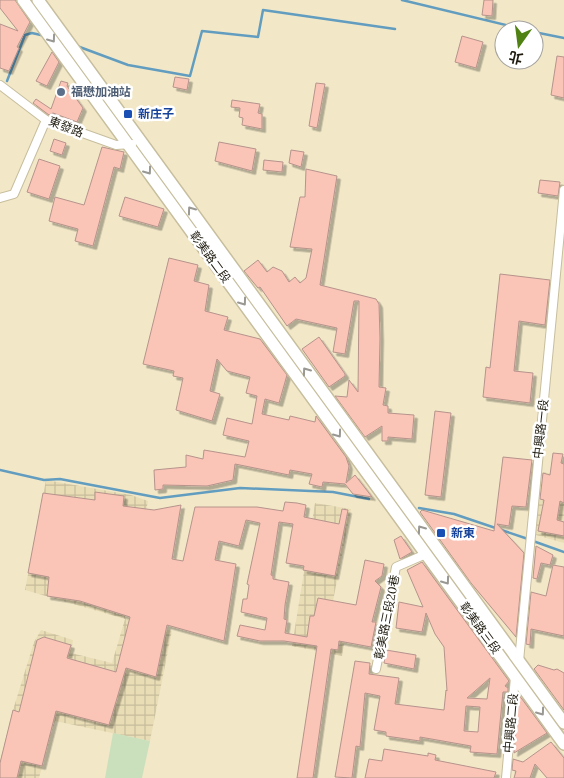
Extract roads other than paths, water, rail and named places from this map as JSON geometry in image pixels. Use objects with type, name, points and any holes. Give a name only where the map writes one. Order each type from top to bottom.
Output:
[{"type":"main road","name":"彰美路二段","points":[[24,0],[134,142],[402,511]]},
{"type":"main road","name":"彰美路二段","points":[[38,0],[134,142]]},
{"type":"main road","name":"彰美路三段","points":[[402,511],[517,669],[564,744]]},
{"type":"main road","name":"彰美路三段","points":[[402,511],[426,554],[517,669],[564,723]]},
{"type":"street","name":"東發路","points":[[0,85],[46,120],[116,145],[134,142]]},
{"type":"street","points":[[0,198],[14,194],[46,120]]},
{"type":"street","name":"中興路一段","points":[[517,669],[564,190]]},
{"type":"street","name":"彰美路三段20巷","points":[[376,669],[396,567],[426,554]]},
{"type":"street","name":"中興路二段","points":[[506,778],[517,669]]},
{"type":"waterway","points":[[402,0],[494,22]]},
{"type":"waterway","points":[[77,46],[128,65],[190,76],[202,31],[258,37],[263,10],[395,29]]},
{"type":"waterway","points":[[7,81],[25,35],[32,33],[45,36]]},
{"type":"waterway","points":[[544,34],[564,38]]},
{"type":"waterway","points":[[0,470],[44,480],[60,479],[160,498],[240,488],[333,492],[369,499]]},
{"type":"waterway","points":[[419,508],[454,514],[528,539]]},
{"type":"waterway","points":[[533,541],[564,552]]},
{"type":"place","name":"福懋加油站","points":[[61,92]]},
{"type":"place","name":"新庄子","points":[[128,114]]},
{"type":"place","name":"新東","points":[[441,533]]}]
